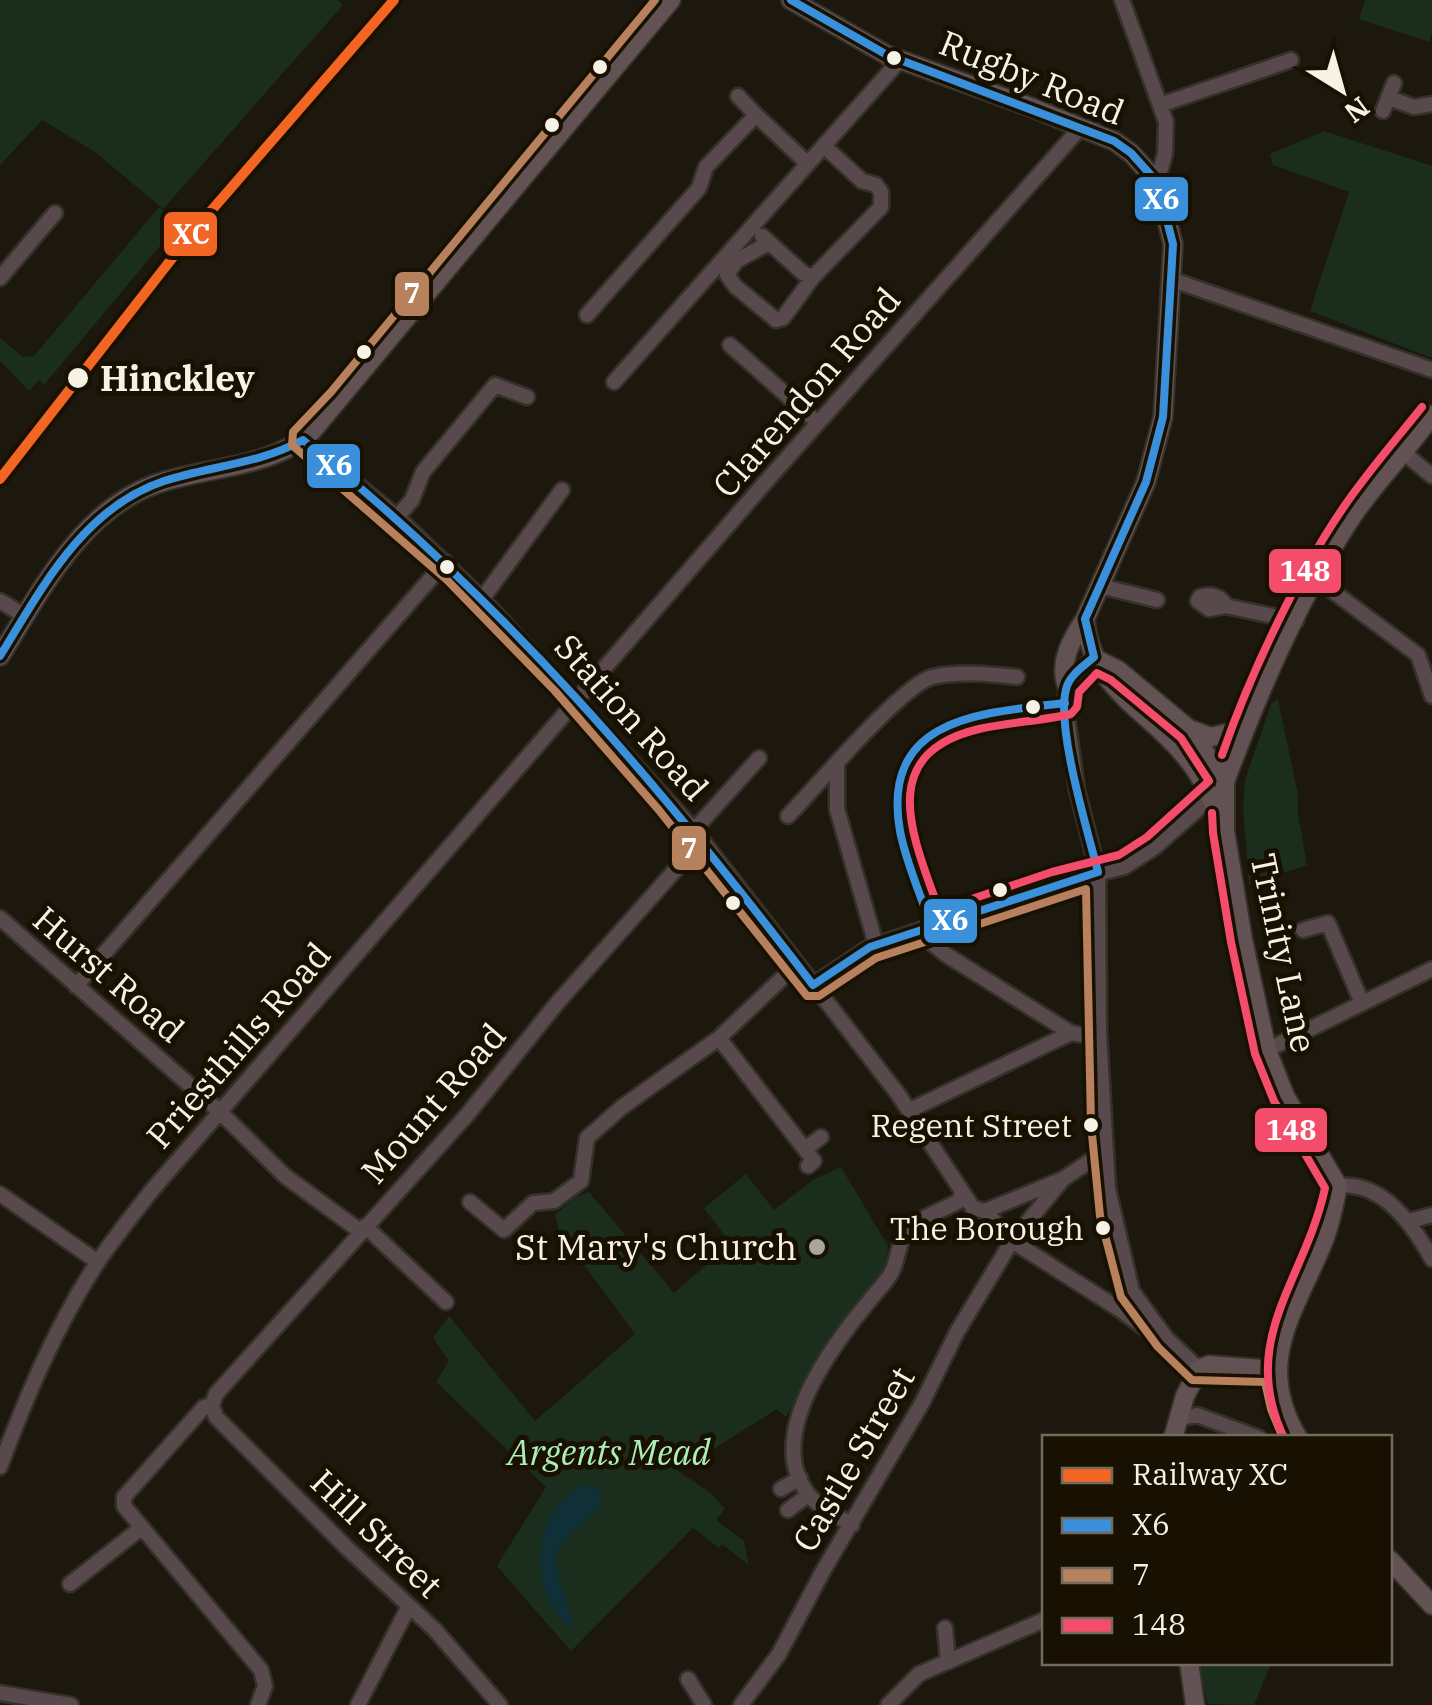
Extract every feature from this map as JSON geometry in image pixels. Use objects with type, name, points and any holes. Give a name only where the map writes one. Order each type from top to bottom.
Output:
[{"type":"main road","points":[[0,656],[82,536],[125,500],[160,483],[278,453],[303,440],[671,0]]},
{"type":"main road","name":"Rugby Road","points":[[796,1],[900,60],[1082,126],[1130,153],[1156,182]]},
{"type":"main road","points":[[1067,686],[1064,669],[1069,647],[1146,482],[1162,417],[1173,244],[1156,182]]},
{"type":"main road","points":[[1225,782],[1244,729],[1315,578],[1352,516],[1432,416]]},
{"type":"main road","points":[[1085,619],[1094,658],[1121,673],[1190,730],[1225,782]]},
{"type":"main road","name":"Trinity Lane","points":[[1094,658],[1105,678],[1193,765],[1225,831]]},
{"type":"main road","points":[[1190,730],[1211,737],[1244,729]]},
{"type":"main road","name":"Trinity Lane","points":[[1225,782],[1225,831],[1267,1050],[1286,1096],[1338,1186]]},
{"type":"main road","points":[[1296,1435],[1277,1389],[1276,1370],[1282,1335],[1325,1238],[1338,1186]]},
{"type":"main road","points":[[1175,1428],[1199,1369],[1209,1365],[1276,1370]]},
{"type":"main road","points":[[1392,1562],[1432,1605]]},
{"type":"main road","points":[[1189,1665],[1196,1705]]},
{"type":"street","points":[[1122,0],[1160,104],[1168,138],[1156,182]]},
{"type":"street","points":[[614,382],[900,60]]},
{"type":"street","points":[[1160,104],[1291,60]]},
{"type":"street","points":[[1394,83],[1386,104],[1432,104]]},
{"type":"street","points":[[738,96],[808,164]]},
{"type":"street","points":[[587,315],[699,188],[706,167],[756,114]]},
{"type":"street","name":"Clarendon Road","points":[[578,700],[1082,126]]},
{"type":"street","points":[[813,277],[803,273],[765,239],[727,274],[730,281],[776,320],[784,318],[813,277],[871,217],[882,200],[876,186],[862,181],[824,146]]},
{"type":"street","points":[[0,278],[55,212]]},
{"type":"street","points":[[1173,280],[1432,370]]},
{"type":"street","points":[[730,345],[818,423]]},
{"type":"street","points":[[397,517],[412,500],[423,472],[496,385],[527,397]]},
{"type":"street","name":"Station Road","points":[[303,440],[397,517],[482,599],[698,835],[910,1110],[972,1208],[985,1211],[1012,1240]]},
{"type":"street","points":[[1403,452],[1432,476]]},
{"type":"street","points":[[482,599],[562,490]]},
{"type":"street","points":[[76,986],[444,562]]},
{"type":"street","points":[[1315,578],[1418,655],[1432,696]]},
{"type":"street","points":[[1100,586],[1157,600]]},
{"type":"street","points":[[0,601],[25,616]]},
{"type":"street","points":[[1226,606],[1296,620]]},
{"type":"street","points":[[1094,658],[1067,686],[1065,702],[1078,790],[1098,872],[1099,1032],[1112,1214],[1132,1291],[1168,1339],[1199,1369]]},
{"type":"street","points":[[788,816],[890,708],[929,678],[985,674],[1017,677]]},
{"type":"street","name":"Priesthills Road","points":[[0,1467],[48,1352],[98,1262],[219,1111],[578,700]]},
{"type":"street","name":"Mount Road","points":[[141,1528],[124,1506],[124,1497],[204,1408],[212,1405],[216,1394],[467,1115],[759,758]]},
{"type":"street","points":[[837,765],[837,809],[876,945]]},
{"type":"street","points":[[813,985],[876,945],[1098,872],[1124,867],[1210,800],[1225,782]]},
{"type":"street","name":"Hurst Road","points":[[0,918],[219,1111],[285,1176],[363,1228],[446,1302]]},
{"type":"street","points":[[1303,930],[1328,923],[1362,1003]]},
{"type":"street","points":[[918,931],[945,954],[1071,1033],[1099,1032]]},
{"type":"street","points":[[470,1202],[504,1230],[534,1203],[554,1201],[580,1180],[588,1138],[622,1107],[719,1038],[797,964]]},
{"type":"street","points":[[1267,1050],[1432,968]]},
{"type":"street","points":[[910,1110],[1071,1033]]},
{"type":"street","points":[[719,1038],[814,1161],[808,1166]]},
{"type":"street","points":[[805,1149],[821,1138]]},
{"type":"street","points":[[985,1211],[1063,1179],[1105,1151]]},
{"type":"street","name":"Castle Street","points":[[741,1705],[780,1654],[823,1570],[922,1403],[956,1332],[1012,1240],[1063,1179]]},
{"type":"street","points":[[1338,1186],[1367,1190],[1410,1222],[1432,1260]]},
{"type":"street","points":[[852,1526],[808,1494],[800,1478],[796,1430],[810,1385],[850,1322],[895,1269],[907,1232],[961,1200],[962,1193]]},
{"type":"street","points":[[0,1194],[98,1262]]},
{"type":"street","points":[[1410,1222],[1432,1215]]},
{"type":"street","points":[[1012,1240],[1150,1332],[1168,1339]]},
{"type":"street","points":[[1119,1309],[1120,1300],[1132,1291]]},
{"type":"street","name":"Hill Street","points":[[212,1405],[216,1417],[458,1653],[500,1705]]},
{"type":"street","points":[[1175,1428],[1197,1415],[1250,1435]]},
{"type":"street","points":[[782,1489],[800,1478]]},
{"type":"street","points":[[788,1510],[808,1494]]},
{"type":"street","points":[[70,1584],[141,1528],[261,1670],[265,1686],[258,1705]]},
{"type":"street","points":[[358,1705],[408,1606]]},
{"type":"street","points":[[888,1705],[919,1674],[1042,1621]]},
{"type":"street","points":[[945,1628],[948,1662]]},
{"type":"street","points":[[688,1679],[704,1705]]},
{"type":"street","points":[[0,1693],[71,1705]]},
{"type":"green space","points":[[0,0],[337,0],[343,5],[163,209],[95,152],[42,120],[0,165]]},
{"type":"green space","points":[[1365,0],[1432,0],[1429,42],[1359,19]]},
{"type":"green space","points":[[1324,131],[1432,166],[1432,358],[1310,311],[1349,192],[1273,165],[1270,154]]},
{"type":"green space","points":[[159,207],[179,223],[44,385],[39,380],[29,391],[0,361],[0,338],[23,357],[34,356]]},
{"type":"green space","points":[[1278,699],[1298,795],[1307,865],[1249,885],[1245,780],[1271,704]]},
{"type":"green space","name":"Argents Mead","points":[[841,1167],[888,1246],[886,1269],[828,1339],[786,1417],[777,1409],[678,1471],[712,1494],[725,1509],[716,1520],[744,1541],[749,1565],[693,1528],[571,1651],[497,1566],[546,1487],[436,1382],[449,1361],[433,1338],[449,1316],[535,1421],[635,1334],[559,1231],[555,1215],[574,1198],[589,1192],[674,1293],[731,1244],[704,1208],[746,1174],[774,1210],[813,1180]]},
{"type":"green space","points":[[1198,1665],[1270,1665],[1254,1705],[1208,1704]]},
{"type":"water","points":[[586,1484],[602,1496],[599,1505],[565,1540],[557,1558],[572,1628],[557,1613],[547,1594],[541,1552],[554,1511],[568,1495]]},
{"type":"rail line","name":"XC","points":[[0,479],[191,234],[394,0]]},
{"type":"transit line","name":"7","points":[[655,0],[331,392],[293,432],[292,445],[447,580],[555,691],[658,809],[807,996],[819,996],[876,958],[1086,889],[1091,1124],[1100,1216],[1121,1297],[1158,1347],[1192,1380],[1265,1382],[1282,1435]]},
{"type":"transit line","name":"X6","points":[[0,656],[67,553],[110,510],[135,493],[164,481],[252,460],[303,440],[446,565],[575,697],[696,837],[813,985],[870,947],[1098,872],[1068,750],[1064,703],[1069,682],[1094,657],[1085,619],[1146,482],[1163,417],[1173,244],[1157,182],[1131,153],[1114,141],[887,55],[791,0]]},
{"type":"transit line","name":"148","points":[[1222,755],[1259,661],[1307,567],[1350,498],[1422,407]]},
{"type":"transit line","name":"148","points":[[1097,673],[1111,680],[1181,738],[1209,781],[1147,837],[1119,855],[1052,872],[939,910],[920,854],[910,802],[913,778],[925,758],[946,741],[979,729],[1071,714],[1077,707],[1079,692],[1097,673]]},
{"type":"transit line","name":"X6","points":[[931,926],[900,831],[898,793],[906,764],[921,743],[944,728],[1001,711],[1065,703]]},
{"type":"transit line","name":"148","points":[[1212,813],[1231,942],[1255,1054],[1274,1101],[1325,1188],[1271,1340],[1271,1403],[1283,1435]]},
{"type":"place","name":"Hinckley","points":[[78,378]]},
{"type":"place","name":"Regent Street","points":[[1091,1125]]},
{"type":"place","name":"The Borough","points":[[1103,1228]]},
{"type":"place","name":"St Mary's Church","points":[[817,1247]]}]
